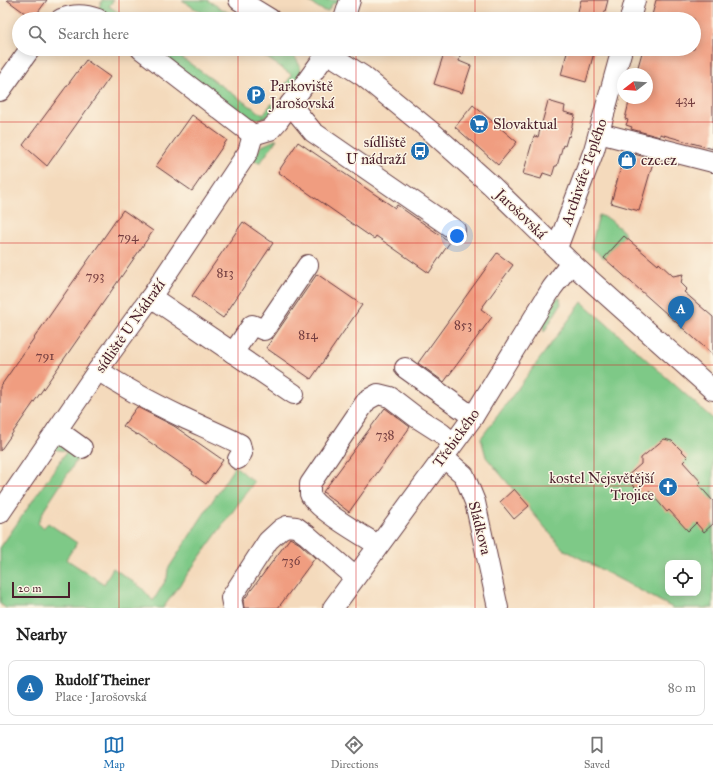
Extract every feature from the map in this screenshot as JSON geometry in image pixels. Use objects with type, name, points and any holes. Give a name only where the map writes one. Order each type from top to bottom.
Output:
[{"type":"street","points":[[239,0],[259,12]]},
{"type":"street","points":[[346,12],[350,0]]},
{"type":"street","points":[[632,12],[635,0]]},
{"type":"street","points":[[0,91],[25,56]]},
{"type":"street","points":[[150,56],[253,135],[270,130],[278,121],[322,56]]},
{"type":"street","name":"Jarošovská","points":[[335,56],[363,76],[432,132],[491,185],[571,263],[713,390]]},
{"type":"street","name":"Archiváře Teplého","points":[[557,248],[594,150],[620,56]]},
{"type":"street","points":[[290,104],[313,132],[455,230]]},
{"type":"street","points":[[599,133],[713,162]]},
{"type":"street","name":"sídliště U Nádraží","points":[[0,513],[98,370],[151,297],[248,152],[253,135]]},
{"type":"street","name":"Třebického","points":[[333,608],[473,416],[552,288],[571,263]]},
{"type":"street","points":[[233,353],[252,324],[264,330],[308,265]]},
{"type":"street","points":[[151,297],[294,394]]},
{"type":"street","points":[[405,368],[473,416]]},
{"type":"street","points":[[98,370],[119,384],[160,406],[218,432],[240,444],[242,453],[238,459]]},
{"type":"street","name":"Sládkova","points":[[378,545],[324,509],[310,494],[310,484],[367,400],[378,394],[390,397],[448,450],[464,475],[475,502],[494,607]]},
{"type":"street","points":[[57,430],[82,448]]},
{"type":"street","points":[[233,608],[231,598],[268,541],[281,529],[287,526],[296,527],[307,535],[355,577]]},
{"type":"green space","points":[[102,0],[114,0],[109,6],[117,12],[99,12],[98,10]]},
{"type":"green space","points":[[182,0],[207,0],[227,12],[200,12]]},
{"type":"green space","points":[[306,0],[339,0],[338,4],[333,3],[328,11],[324,11]]},
{"type":"green space","points":[[158,56],[179,56],[263,115],[272,103],[275,107],[275,110],[272,113],[262,118],[254,119],[245,117]]},
{"type":"green space","points":[[264,56],[293,56],[297,60],[301,77],[288,90],[282,89],[292,75]]},
{"type":"green space","points":[[277,139],[261,162],[251,161],[262,146]]},
{"type":"green space","points":[[599,215],[609,219],[624,232],[624,236],[604,258],[591,247]]},
{"type":"green space","points":[[557,298],[560,298],[561,304],[544,332],[543,325]]},
{"type":"green space","points":[[582,302],[713,419],[713,608],[673,608],[563,549],[486,457],[481,438]]},
{"type":"green space","points":[[58,442],[80,455],[44,510],[38,523],[43,528],[48,523],[77,543],[66,559],[104,584],[113,568],[142,588],[153,601],[167,578],[168,569],[235,466],[254,482],[163,608],[6,608],[0,604],[0,548],[67,451],[50,449]]},
{"type":"building","points":[[7,0],[47,0],[38,12],[23,12]]},
{"type":"building","points":[[581,0],[608,0],[605,12],[578,12]]},
{"type":"building","points":[[656,0],[713,0],[713,149],[660,134],[660,137],[631,129],[632,127],[626,125],[628,120],[625,119],[629,104],[653,104],[653,68],[638,68],[641,56],[701,56],[701,12],[653,12]]},
{"type":"building","points":[[443,56],[460,56],[459,61],[471,66],[462,93],[434,84]]},
{"type":"building","points":[[566,56],[593,56],[586,82],[561,75]]},
{"type":"building","points":[[86,60],[110,77],[47,166],[23,145]]},
{"type":"building","points":[[548,101],[565,106],[564,112],[575,115],[569,137],[568,136],[565,146],[563,145],[557,166],[555,166],[552,176],[543,173],[541,179],[523,174],[534,136],[538,137]]},
{"type":"building","points":[[473,105],[517,142],[498,165],[455,127]]},
{"type":"building","points":[[192,115],[227,140],[192,191],[156,166]]},
{"type":"building","points":[[298,142],[395,208],[397,205],[450,242],[429,273],[376,236],[374,239],[278,172]]},
{"type":"building","points":[[625,152],[654,159],[639,211],[611,203]]},
{"type":"building","points":[[123,210],[153,231],[0,451],[0,387]]},
{"type":"building","points":[[243,222],[273,243],[223,318],[192,296]]},
{"type":"building","points":[[624,236],[658,265],[659,263],[673,276],[683,274],[681,283],[687,289],[684,292],[713,317],[713,355],[604,258]]},
{"type":"building","points":[[497,253],[513,265],[481,309],[492,317],[444,382],[418,363]]},
{"type":"building","points":[[317,274],[362,305],[311,379],[266,348]]},
{"type":"building","points":[[137,407],[174,426],[223,460],[206,484],[192,474],[193,472],[138,434],[137,435],[123,426]]},
{"type":"building","points":[[385,408],[410,427],[349,512],[323,492]]},
{"type":"building","name":"kostel Nejsvětější Trojice","points":[[664,439],[672,441],[688,457],[683,462],[701,482],[698,484],[713,501],[713,524],[704,532],[696,523],[688,531],[669,510],[667,512],[649,491],[643,496],[626,477],[641,464],[641,458]]},
{"type":"building","points":[[514,489],[529,506],[514,519],[500,502]]},
{"type":"building","points":[[290,538],[300,544],[315,558],[278,608],[244,608],[243,601]]},
{"type":"place","name":"Parkoviště Jarošovská","points":[[256,95]]},
{"type":"place","name":"Slovaktual","points":[[479,124]]},
{"type":"place","name":"sídliště U nádraží","points":[[420,151]]},
{"type":"place","name":"czc.cz","points":[[627,160]]},
{"type":"place","name":"Rudolf Theiner","points":[[681,329]]},
{"type":"place","name":"kostel Nejsvětější Trojice","points":[[668,487]]}]
